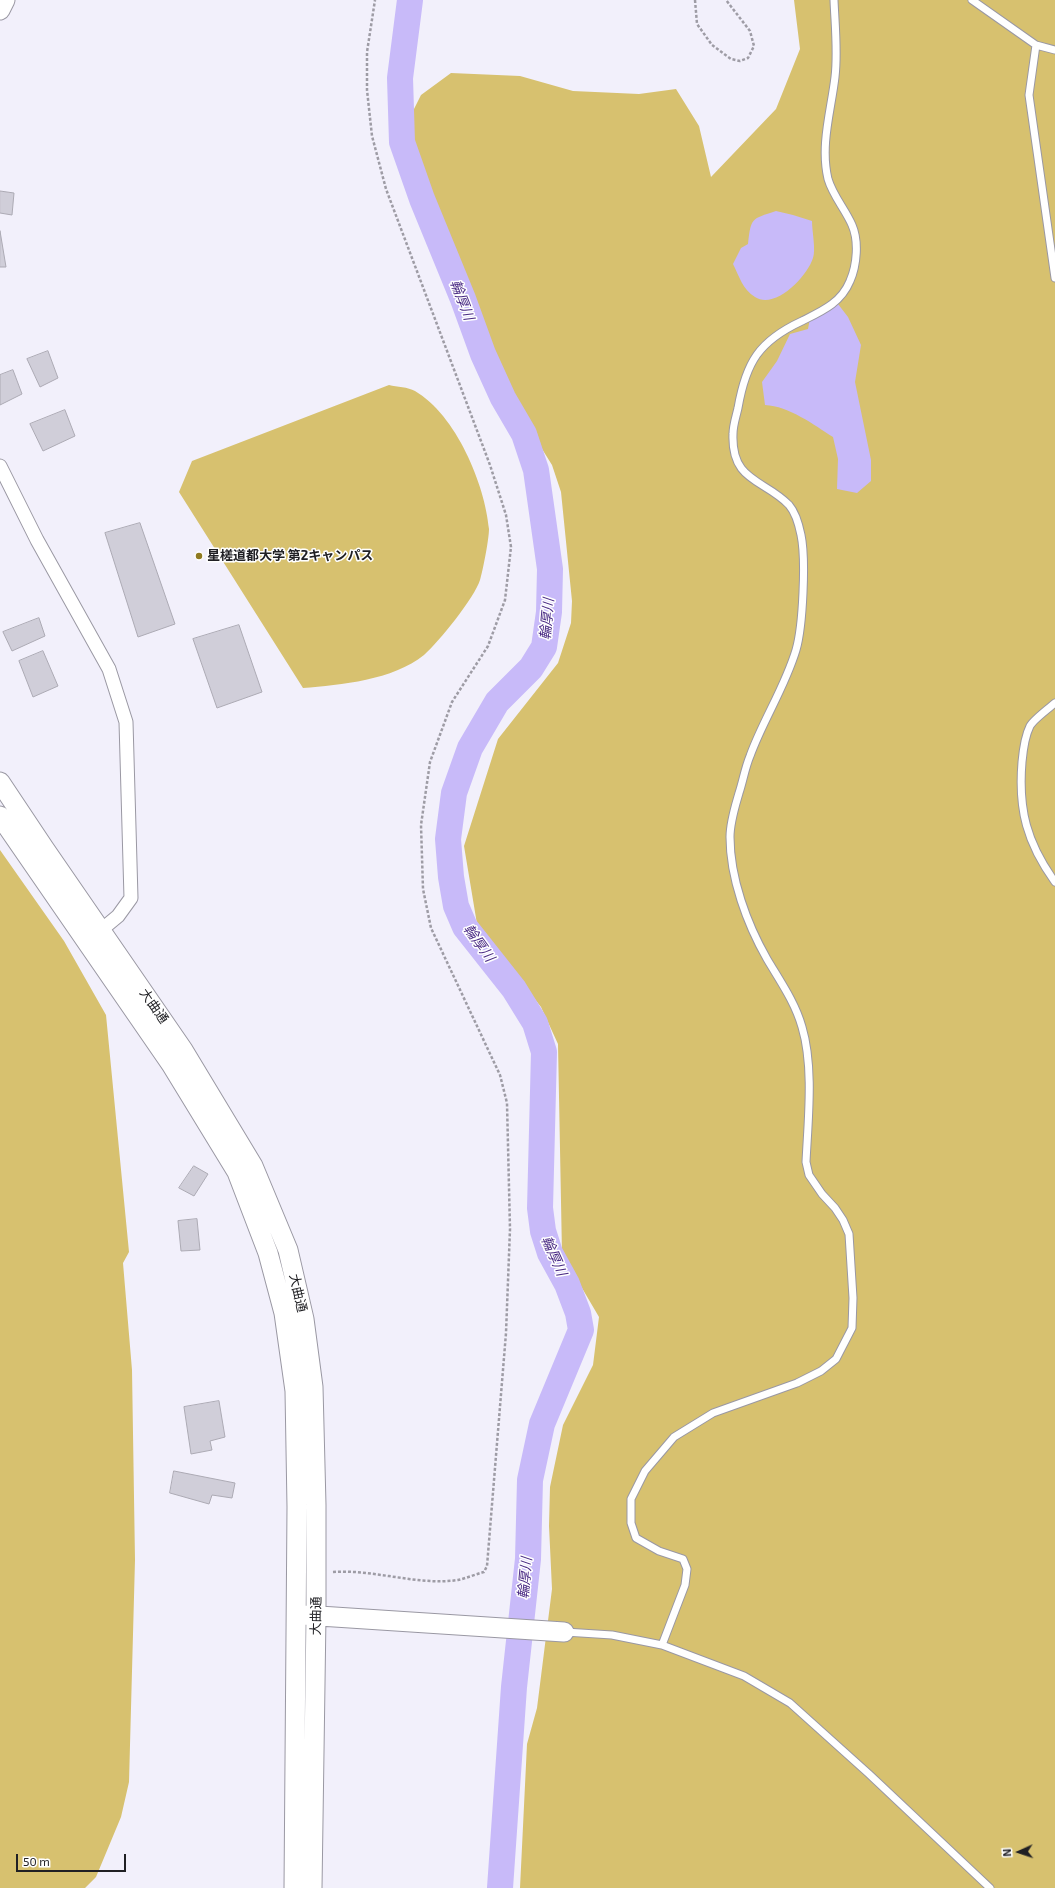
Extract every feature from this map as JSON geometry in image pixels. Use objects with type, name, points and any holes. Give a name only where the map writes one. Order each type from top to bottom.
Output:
[{"type":"main road","points":[[0,10],[5,0]]},
{"type":"main road","name":"大曲通","points":[[0,782],[184,1050],[253,1166],[288,1250],[304,1319],[313,1387],[316,1616],[312,1888]]},
{"type":"main road","name":"大曲通","points":[[0,816],[171,1064],[237,1172],[268,1253],[284,1313],[295,1391],[297,1507],[294,1888]]},
{"type":"main road","points":[[296,1614],[564,1632]]},
{"type":"street","points":[[0,466],[37,540],[110,669],[126,722],[131,898],[118,916],[86,942]]},
{"type":"lane","points":[[662,1645],[685,1585],[687,1569],[683,1559],[659,1551],[636,1538],[630,1523],[630,1499],[646,1471],[674,1437],[713,1413],[797,1383],[821,1371],[836,1359],[852,1328],[853,1298],[849,1234],[843,1220],[835,1208],[808,1175],[806,1162],[809,1059],[803,1028],[796,1008],[765,955],[748,916],[738,889],[732,860],[730,837],[732,816],[749,757],[797,647],[803,584],[802,536],[794,514],[789,506],[758,484],[743,471],[734,450],[733,432],[740,396],[745,375],[756,352],[775,335],[829,309],[850,283],[855,266],[856,239],[852,225],[829,182],[827,170],[827,126],[836,76],[834,0]]},
{"type":"lane","points":[[972,0],[1036,45],[1055,50]]},
{"type":"lane","points":[[1036,45],[1029,95],[1055,278]]},
{"type":"lane","points":[[1055,704],[1030,725],[1023,753],[1020,788],[1026,828],[1040,862],[1055,882]]},
{"type":"lane","points":[[564,1632],[612,1635],[662,1645],[744,1676],[790,1703],[869,1774],[990,1888]]},
{"type":"path","points":[[316,1574],[348,1571],[420,1580],[458,1580],[484,1572],[488,1566],[506,1333],[510,1229],[507,1103],[500,1075],[431,928],[423,889],[421,825],[430,762],[452,702],[490,639],[505,600],[511,547],[506,515],[490,465],[386,189],[372,136],[367,90],[367,52],[375,0]]},
{"type":"path","points":[[695,0],[697,24],[712,45],[731,59],[740,61],[748,58],[754,46],[750,31],[726,0]]},
{"type":"shaded area","points":[[794,0],[1055,0],[1055,1888],[520,1888],[527,1744],[537,1708],[552,1589],[549,1526],[550,1487],[563,1425],[593,1365],[599,1317],[562,1254],[558,1044],[541,1007],[512,970],[479,936],[464,846],[498,739],[558,663],[571,623],[572,601],[561,492],[552,465],[494,372],[465,291],[409,165],[405,127],[421,95],[451,73],[520,76],[573,91],[639,94],[676,89],[699,126],[711,177],[776,109],[800,49]]},
{"type":"shaded area","points":[[776,211],[812,221],[814,255],[810,266],[789,290],[772,299],[763,300],[755,297],[747,291],[733,264],[741,248],[748,244],[750,229],[754,221],[757,218]]},
{"type":"shaded area","points":[[838,304],[848,317],[861,345],[855,382],[871,460],[871,481],[857,493],[837,489],[838,459],[833,437],[792,412],[774,406],[765,405],[762,382],[777,361],[790,334],[808,329],[811,313],[825,307]]},
{"type":"shaded area","points":[[389,385],[415,391],[430,402],[443,416],[466,452],[482,492],[489,529],[486,554],[480,580],[477,588],[464,608],[447,630],[424,655],[411,663],[382,676],[366,680],[303,688],[179,492],[192,461]]},
{"type":"shaded area","points":[[0,850],[64,941],[106,1015],[129,1252],[123,1263],[132,1370],[135,1560],[129,1782],[121,1817],[96,1877],[85,1888],[0,1888]]},
{"type":"building","points":[[0,191],[14,193],[12,215],[0,213]]},
{"type":"building","points":[[0,231],[6,267],[0,267]]},
{"type":"building","points":[[48,351],[58,378],[40,387],[27,359]]},
{"type":"building","points":[[13,370],[22,394],[0,405],[0,375]]},
{"type":"building","points":[[65,410],[75,436],[43,451],[30,424]]},
{"type":"building","points":[[140,523],[175,624],[138,637],[105,533]]},
{"type":"building","points":[[39,618],[45,636],[12,651],[3,632]]},
{"type":"building","points":[[239,625],[262,692],[217,708],[193,639]]},
{"type":"building","points":[[43,651],[58,686],[33,697],[19,661]]},
{"type":"building","points":[[194,1166],[208,1174],[194,1196],[179,1188]]},
{"type":"building","points":[[197,1219],[200,1250],[181,1251],[178,1221]]},
{"type":"building","points":[[219,1401],[225,1437],[210,1441],[212,1450],[191,1454],[184,1407]]},
{"type":"building","points":[[174,1471],[235,1483],[232,1498],[212,1495],[209,1504],[170,1493]]},
{"type":"waterway","name":"輪厚川","points":[[410,0],[400,78],[402,142],[422,199],[463,299],[483,354],[503,398],[524,434],[536,470],[550,569],[549,612],[544,647],[531,668],[497,702],[470,748],[454,793],[448,839],[451,877],[456,906],[465,927],[514,989],[535,1023],[544,1052],[540,1208],[543,1231],[550,1253],[567,1284],[578,1313],[581,1330],[542,1424],[530,1480],[528,1559],[514,1687],[500,1888]]},
{"type":"place","name":"星槎道都大学 第2キャンパス","points":[[199,556]]}]
